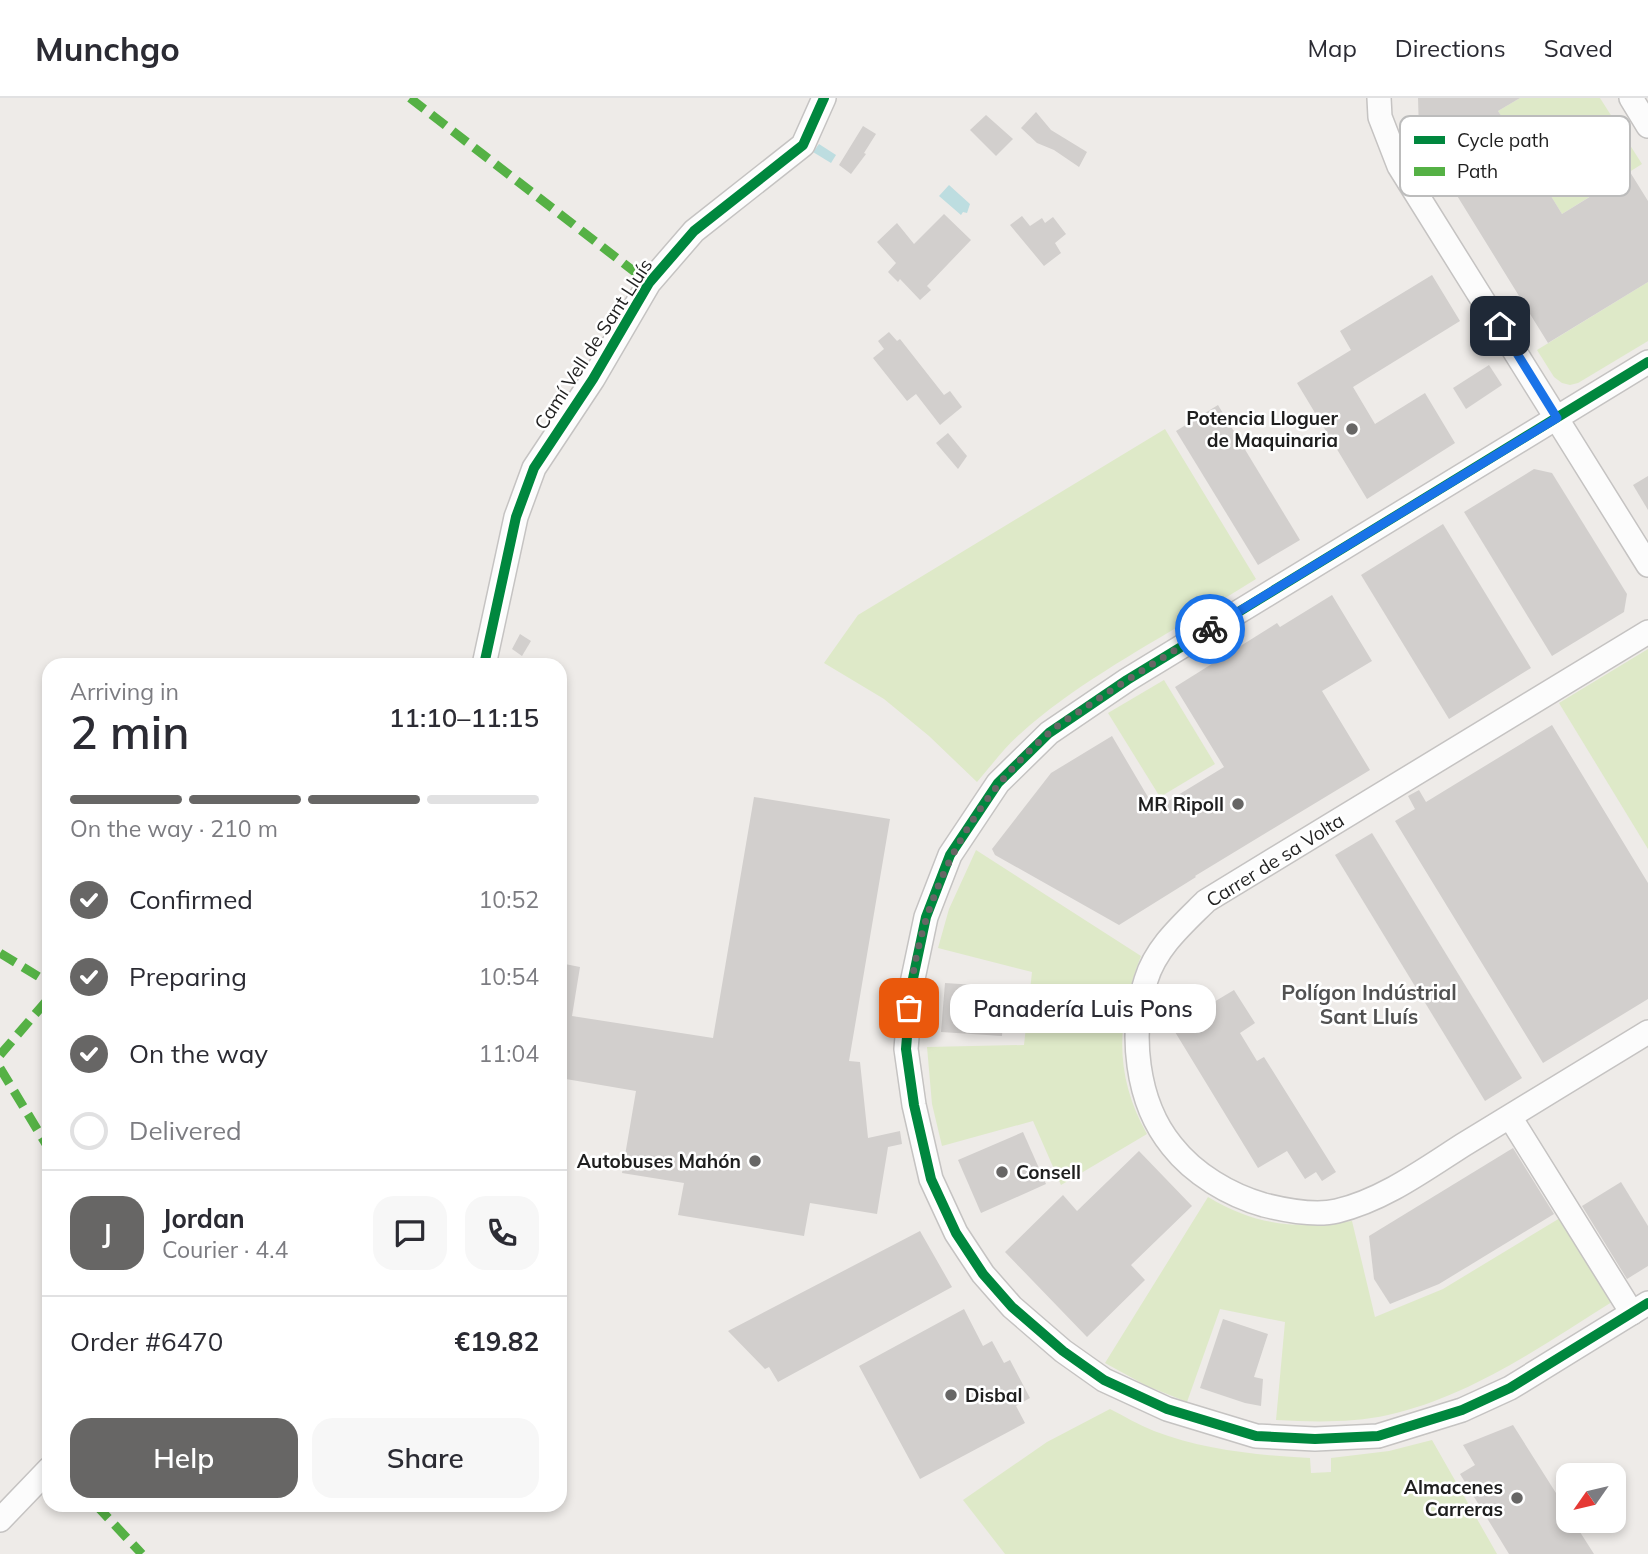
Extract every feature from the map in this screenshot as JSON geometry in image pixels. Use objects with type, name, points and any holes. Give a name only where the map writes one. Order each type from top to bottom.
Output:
[{"type":"street","name":"Camí Vell de Sant Lluís","points":[[486,658],[516,517],[534,468],[593,379],[649,283],[694,231],[803,145],[824,98]]},
{"type":"street","points":[[1379,98],[1380,117],[1400,168]]},
{"type":"street","points":[[1631,98],[1648,126]]},
{"type":"street","points":[[1418,196],[1648,565]]},
{"type":"street","points":[[1510,1116],[1640,1308],[1510,1388],[1462,1410],[1378,1436],[1315,1439],[1256,1436],[1167,1409],[1104,1380],[1063,1351],[1012,1307],[983,1274],[956,1233],[931,1179],[914,1105],[906,1049],[911,988],[926,917],[950,855],[998,783],[1049,733],[1127,680],[1648,362]]},
{"type":"street","name":"Carrer de sa Volta","points":[[1648,632],[1206,901],[1169,937],[1146,978],[1137,1021],[1139,1067],[1152,1112],[1171,1146],[1201,1175],[1247,1200],[1285,1210],[1336,1211],[1386,1193],[1648,1032]]},
{"type":"street","points":[[0,1520],[42,1476]]},
{"type":"green space","points":[[1520,98],[1600,98],[1611,116],[1501,116],[1498,111]]},
{"type":"green space","points":[[1630,145],[1642,164],[1630,172]]},
{"type":"green space","points":[[1551,196],[1591,196],[1562,214]]},
{"type":"green space","points":[[1648,282],[1648,341],[1578,383],[1562,383],[1554,377],[1537,350]]},
{"type":"green space","points":[[1165,429],[1256,579],[1209,608],[1202,597],[1188,605],[1194,617],[1104,671],[1061,701],[1014,739],[977,782],[929,736],[884,699],[824,663],[858,615]]},
{"type":"green space","points":[[1648,649],[1648,849],[1559,703]]},
{"type":"green space","points":[[1164,680],[1215,764],[1160,797],[1108,713]]},
{"type":"green space","points":[[976,850],[1141,956],[1127,1002],[1122,1046],[1128,1090],[1147,1134],[1061,1185],[1033,1121],[942,1146],[932,1104],[927,1047],[1024,1045],[1032,972],[938,948],[949,909]]},
{"type":"green space","points":[[1208,1197],[1243,1214],[1277,1223],[1313,1225],[1352,1221],[1375,1317],[1443,1289],[1565,1215],[1615,1300],[1534,1351],[1449,1395],[1388,1415],[1332,1421],[1276,1420],[1285,1322],[1220,1309],[1187,1402],[1147,1386],[1105,1363]]},
{"type":"green space","points":[[1110,1409],[1154,1431],[1192,1443],[1250,1453],[1310,1458],[1311,1473],[1331,1472],[1331,1458],[1389,1451],[1432,1440],[1497,1554],[1005,1554],[963,1500],[1047,1442]]},
{"type":"water","points":[[819,144],[836,155],[831,163],[813,152]]},
{"type":"water","points":[[949,185],[970,204],[967,213],[963,212],[961,215],[939,196]]},
{"type":"building","points":[[1418,98],[1520,98],[1498,111],[1501,116],[1419,116]]},
{"type":"building","points":[[1036,112],[1051,130],[1087,152],[1079,167],[1054,150],[1037,143],[1021,128]]},
{"type":"building","points":[[986,115],[1013,139],[996,156],[970,130]]},
{"type":"building","points":[[863,126],[876,134],[864,153],[866,154],[851,174],[839,165]]},
{"type":"building","points":[[1630,172],[1648,201],[1648,282],[1548,343],[1457,196],[1551,196],[1562,214],[1591,196],[1630,196]]},
{"type":"building","points":[[944,214],[971,240],[927,286],[931,290],[920,300],[900,279],[898,282],[888,272],[896,263],[877,242],[897,223],[914,244]]},
{"type":"building","points":[[1022,216],[1030,226],[1042,218],[1045,223],[1053,217],[1066,234],[1055,243],[1061,253],[1044,266],[1010,225]]},
{"type":"building","points":[[1432,275],[1460,321],[1353,387],[1375,424],[1425,393],[1455,443],[1367,499],[1297,383],[1351,350],[1340,331]]},
{"type":"building","points":[[889,332],[897,341],[900,339],[944,395],[950,391],[962,407],[940,425],[916,394],[907,401],[873,358],[884,349],[878,341]]},
{"type":"building","points":[[1489,365],[1502,385],[1466,409],[1453,388]]},
{"type":"building","points":[[1218,405],[1300,540],[1258,565],[1176,431]]},
{"type":"building","points":[[948,433],[967,456],[958,469],[936,443]]},
{"type":"building","points":[[1534,469],[1552,473],[1627,594],[1624,612],[1552,656],[1464,512]]},
{"type":"building","points":[[1648,476],[1648,510],[1633,485]]},
{"type":"building","points":[[1443,524],[1531,668],[1449,719],[1361,575]]},
{"type":"building","points":[[1332,595],[1372,661],[1322,691],[1370,770],[1119,925],[995,855],[992,849],[1051,773],[1112,736],[1155,809],[1224,767],[1175,687],[1277,623],[1280,627]]},
{"type":"building","points":[[520,634],[531,641],[522,656],[512,649]]},
{"type":"building","points":[[1552,725],[1648,883],[1648,999],[1543,1063],[1395,821],[1415,809],[1408,796],[1419,790],[1426,802]]},
{"type":"building","points":[[754,797],[890,819],[849,1061],[860,1062],[868,1138],[900,1131],[902,1144],[888,1147],[877,1214],[810,1203],[804,1236],[678,1215],[684,1183],[622,1173],[636,1091],[567,1079],[567,964],[580,967],[572,1016],[713,1038]]},
{"type":"building","points":[[1372,833],[1522,1078],[1485,1101],[1335,855]]},
{"type":"building","points":[[945,983],[1006,987],[1002,1036],[941,1032]]},
{"type":"building","points":[[1234,990],[1255,1023],[1240,1033],[1257,1061],[1264,1057],[1336,1172],[1322,1181],[1316,1172],[1305,1179],[1287,1151],[1258,1168],[1172,1027]]},
{"type":"building","name":"Consell","points":[[1023,1132],[1046,1184],[981,1213],[958,1160]]},
{"type":"building","points":[[1513,1148],[1554,1214],[1439,1284],[1390,1304],[1374,1279],[1369,1236]]},
{"type":"building","points":[[1139,1151],[1192,1206],[1131,1265],[1145,1280],[1087,1337],[1005,1252],[1063,1195],[1077,1211]]},
{"type":"building","points":[[1621,1182],[1648,1226],[1648,1266],[1627,1279],[1582,1206]]},
{"type":"building","points":[[920,1231],[952,1287],[778,1382],[769,1367],[765,1369],[728,1331]]},
{"type":"building","name":"Disbal","points":[[964,1309],[983,1346],[992,1341],[1004,1363],[1010,1360],[1030,1398],[1016,1406],[1025,1423],[920,1479],[859,1366]]},
{"type":"building","points":[[1223,1319],[1268,1334],[1254,1377],[1263,1379],[1261,1406],[1200,1388]]},
{"type":"building","name":"Almacenes Carreras","points":[[1513,1425],[1556,1493],[1556,1533],[1581,1533],[1594,1554],[1509,1554],[1460,1474],[1475,1465],[1463,1445]]},
{"type":"marked path","points":[[410,98],[649,283]]},
{"type":"marked path","points":[[0,953],[42,979]]},
{"type":"marked path","points":[[0,1055],[42,1006]]},
{"type":"marked path","points":[[0,1068],[42,1137]]},
{"type":"marked path","points":[[103,1512],[142,1554]]},
{"type":"cycle path","points":[[486,658],[516,517],[534,468],[593,379],[649,283],[694,231],[803,145],[824,98]]},
{"type":"cycle path","points":[[1648,362],[1127,680],[1049,733],[998,783],[950,855],[926,917],[911,988],[906,1049],[914,1105],[931,1179],[956,1233],[983,1274],[1012,1307],[1063,1351],[1104,1380],[1167,1409],[1256,1436],[1315,1439],[1378,1436],[1462,1410],[1510,1388],[1648,1303]]},
{"type":"way so far","points":[[909,1008],[926,917],[950,855],[998,783],[1049,733],[1127,680],[1210,629]]},
{"type":"place","name":"Potencia Lloguer de Maquinaria","points":[[1352,429]]},
{"type":"place","name":"MR Ripoll","points":[[1238,804]]},
{"type":"place","name":"Panadería Luis Pons","points":[[909,1008]]},
{"type":"place","name":"Autobuses Mahón","points":[[755,1161]]},
{"type":"place","name":"Consell","points":[[1002,1172]]},
{"type":"place","name":"Disbal","points":[[951,1395]]},
{"type":"place","name":"Almacenes Carreras","points":[[1517,1498]]},
{"type":"district","name":"Polígon Indústrial Sant Lluís","points":[[1369,1005]]},
{"type":"route","points":[[1210,629],[1557,418],[1500,326]]}]
